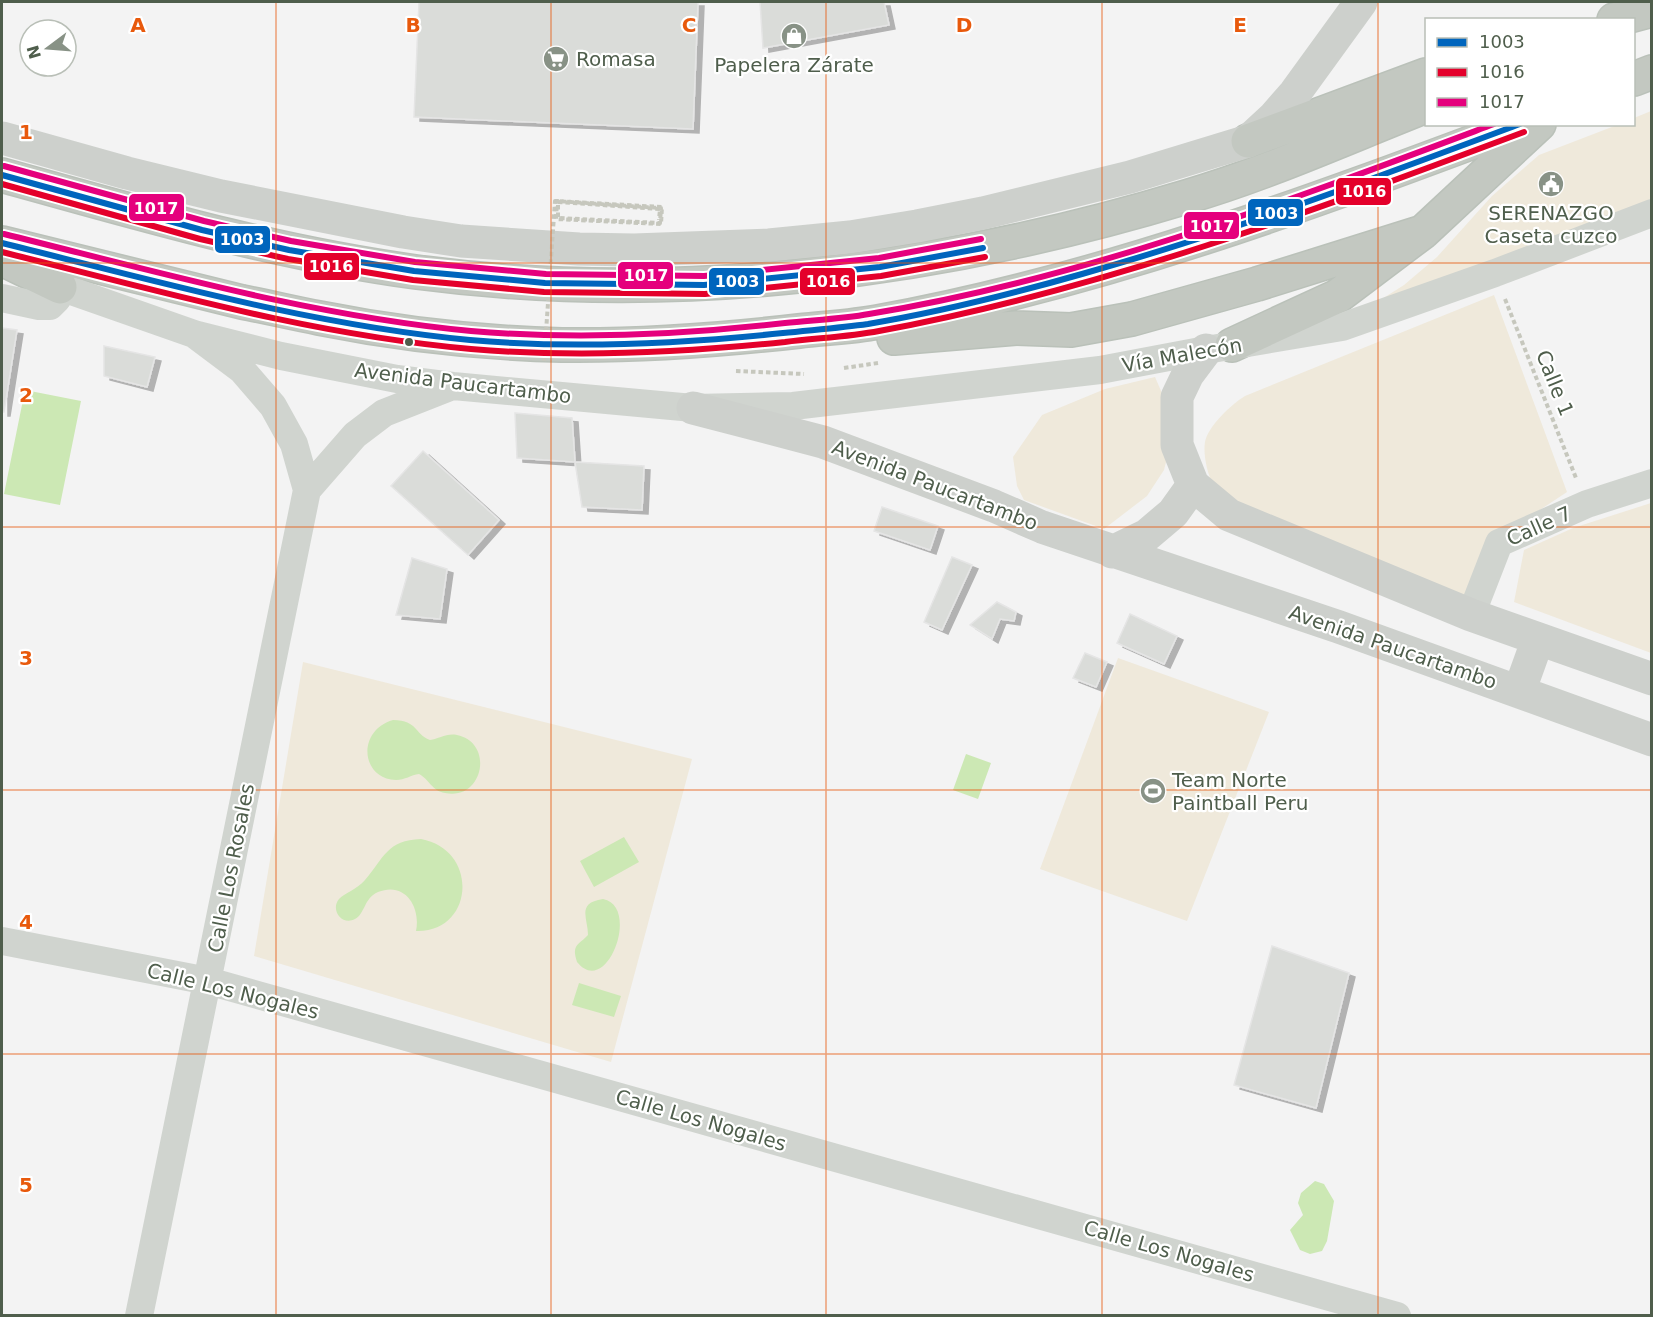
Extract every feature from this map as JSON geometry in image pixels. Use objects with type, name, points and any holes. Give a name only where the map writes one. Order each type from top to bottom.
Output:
[{"type":"highway","points":[[1622,18],[1652,10]]},
{"type":"highway","points":[[1635,26],[1652,18]]},
{"type":"highway","points":[[1635,80],[1652,72]]},
{"type":"highway","points":[[1248,141],[1425,75]]},
{"type":"highway","points":[[2,175],[213,233],[289,250],[414,272],[545,283],[704,285],[880,267],[1043,237],[1188,197],[1425,106]]},
{"type":"highway","points":[[2,243],[242,302],[318,318],[434,337],[562,345],[724,340],[875,323],[1017,292],[1208,237],[1318,200],[1516,126]]},
{"type":"highway","points":[[1219,347],[1338,296],[1423,232],[1537,126]]},
{"type":"highway","points":[[724,340],[793,346],[1016,328],[1071,330],[1132,319],[1423,232]]},
{"type":"highway","points":[[2,259],[60,287]]},
{"type":"main road","points":[[2,138],[221,196],[403,232],[461,241],[520,246],[634,250],[769,246],[850,237],[917,226],[1089,188],[1248,141],[1295,93],[1360,2]]},
{"type":"main road","points":[[1219,347],[1188,374],[1177,397],[1177,445],[1193,485],[1229,515],[1471,615],[1652,679]]},
{"type":"main road","name":"Avenida Paucartambo","points":[[693,408],[823,442],[994,506],[1042,527],[1339,627],[1652,740]]},
{"type":"main road","points":[[1112,552],[1147,535],[1173,513],[1193,485]]},
{"type":"main road","points":[[1519,692],[1538,639]]},
{"type":"street","name":"Vía Malecón","points":[[693,408],[793,406],[1100,370],[1219,347],[1342,327],[1495,273],[1652,213]]},
{"type":"street","points":[[2,297],[39,306],[50,306],[57,299],[60,287]]},
{"type":"street","name":"Calle Los Rosales","points":[[60,287],[194,334],[242,370],[273,406],[294,444],[307,490],[139,1316]]},
{"type":"street","name":"Avenida Paucartambo","points":[[194,334],[281,356],[397,379],[693,408]]},
{"type":"street","name":"Calle Los Rosales","points":[[307,490],[355,435],[384,412],[453,386]]},
{"type":"street","name":"Calle 7","points":[[1471,615],[1499,543],[1587,504],[1652,483]]},
{"type":"street","name":"Calle Los Nogales","points":[[2,941],[208,981],[1397,1316]]},
{"type":"path","points":[[544,361],[555,201],[662,207],[661,224],[556,219],[557,201],[661,208],[660,223],[558,218],[558,202],[660,209],[659,221],[650,226]]},
{"type":"path","name":"Calle 1","points":[[1495,273],[1587,504]]},
{"type":"shaded area","points":[[1651,111],[1651,202],[1355,316],[1404,285],[1437,257],[1492,196],[1539,155],[1614,126],[1635,126],[1635,118]]},
{"type":"shaded area","points":[[1494,295],[1567,492],[1496,539],[1468,607],[1240,510],[1215,487],[1206,463],[1205,442],[1211,429],[1227,410],[1245,396]]},
{"type":"shaded area","points":[[1155,377],[1165,400],[1173,435],[1164,470],[1147,496],[1104,529],[1024,500],[1017,486],[1013,457],[1042,415],[1105,389]]},
{"type":"shaded area","points":[[25,390],[81,401],[60,505],[4,494]]},
{"type":"shaded area","points":[[1651,503],[1651,653],[1514,602],[1524,550],[1573,528]]},
{"type":"shaded area","name":"Team Norte Paintball Peru","points":[[1118,658],[1269,712],[1187,921],[1040,869]]},
{"type":"shaded area","points":[[303,662],[692,759],[611,1062],[254,956]]},
{"type":"shaded area","points":[[393,720],[412,725],[430,740],[446,735],[457,735],[469,740],[480,759],[480,770],[476,780],[468,788],[458,793],[445,793],[437,790],[419,774],[396,780],[384,778],[370,763],[368,744],[373,734],[381,726]]},
{"type":"shaded area","points":[[966,754],[991,763],[978,799],[953,790]]},
{"type":"shaded area","points":[[624,837],[639,862],[594,887],[580,861]]},
{"type":"shaded area","points":[[421,839],[440,846],[453,858],[461,873],[462,890],[459,906],[450,919],[435,928],[416,931],[416,913],[413,905],[409,898],[396,890],[378,892],[373,895],[355,919],[350,921],[339,916],[336,908],[339,899],[362,883],[387,852],[401,843]]},
{"type":"shaded area","points":[[603,899],[614,905],[619,917],[616,947],[599,969],[588,970],[577,962],[575,948],[588,935],[586,908],[589,904]]},
{"type":"shaded area","points":[[579,983],[621,996],[614,1017],[572,1005]]},
{"type":"shaded area","points":[[1315,1181],[1324,1184],[1334,1201],[1327,1241],[1322,1251],[1310,1254],[1300,1250],[1290,1230],[1303,1215],[1298,1203],[1301,1193]]},
{"type":"building","name":"Romasa","points":[[419,2],[698,2],[693,129],[414,117]]},
{"type":"building","name":"Papelera Zárate","points":[[760,2],[884,2],[889,25],[763,48]]},
{"type":"building","points":[[2,328],[17,330],[4,412],[2,412]]},
{"type":"building","points":[[104,346],[155,357],[147,387],[104,376]]},
{"type":"building","points":[[515,413],[572,418],[575,462],[517,458]]},
{"type":"building","points":[[423,451],[499,520],[468,555],[391,486]]},
{"type":"building","points":[[575,462],[644,466],[642,510],[582,507]]},
{"type":"building","points":[[882,507],[938,526],[930,550],[874,531]]},
{"type":"building","points":[[952,557],[972,565],[942,630],[924,622]]},
{"type":"building","points":[[412,558],[447,569],[440,619],[396,615]]},
{"type":"building","points":[[997,602],[1016,612],[1014,621],[1000,619],[992,639],[970,625]]},
{"type":"building","points":[[1130,614],[1177,636],[1164,664],[1117,643]]},
{"type":"building","points":[[1085,653],[1107,662],[1096,687],[1073,678]]},
{"type":"building","points":[[1272,946],[1349,973],[1316,1108],[1234,1085]]},
{"type":"transit line","name":"1017","points":[[4,234],[294,304],[412,324],[510,334],[589,336],[707,331],[859,316],[949,299],[1029,280],[1108,259],[1264,208],[1489,126]]},
{"type":"transit line","name":"1003","points":[[2,243],[293,313],[411,333],[509,343],[587,345],[705,340],[868,324],[1029,289],[1138,258],[1248,222],[1515,126]]},
{"type":"transit line","name":"1016","points":[[2,252],[234,310],[411,342],[510,352],[589,354],[706,349],[867,333],[962,314],[1044,294],[1206,246],[1365,191],[1524,132]]},
{"type":"transit line","name":"1017","points":[[4,166],[204,221],[291,241],[415,262],[546,274],[704,276],[879,258],[981,239]]},
{"type":"transit line","name":"1003","points":[[2,175],[202,230],[289,250],[414,271],[545,283],[704,285],[880,267],[983,248]]},
{"type":"transit line","name":"1016","points":[[2,184],[200,239],[288,259],[413,280],[544,292],[705,294],[881,276],[985,257]]},
{"type":"place","name":"Papelera Zárate","points":[[794,36]]},
{"type":"place","name":"Romasa","points":[[556,59]]},
{"type":"place","name":"SERENAZGO Caseta cuzco","points":[[1551,184]]},
{"type":"place","name":"Team Norte Paintball Peru","points":[[1153,791]]}]
